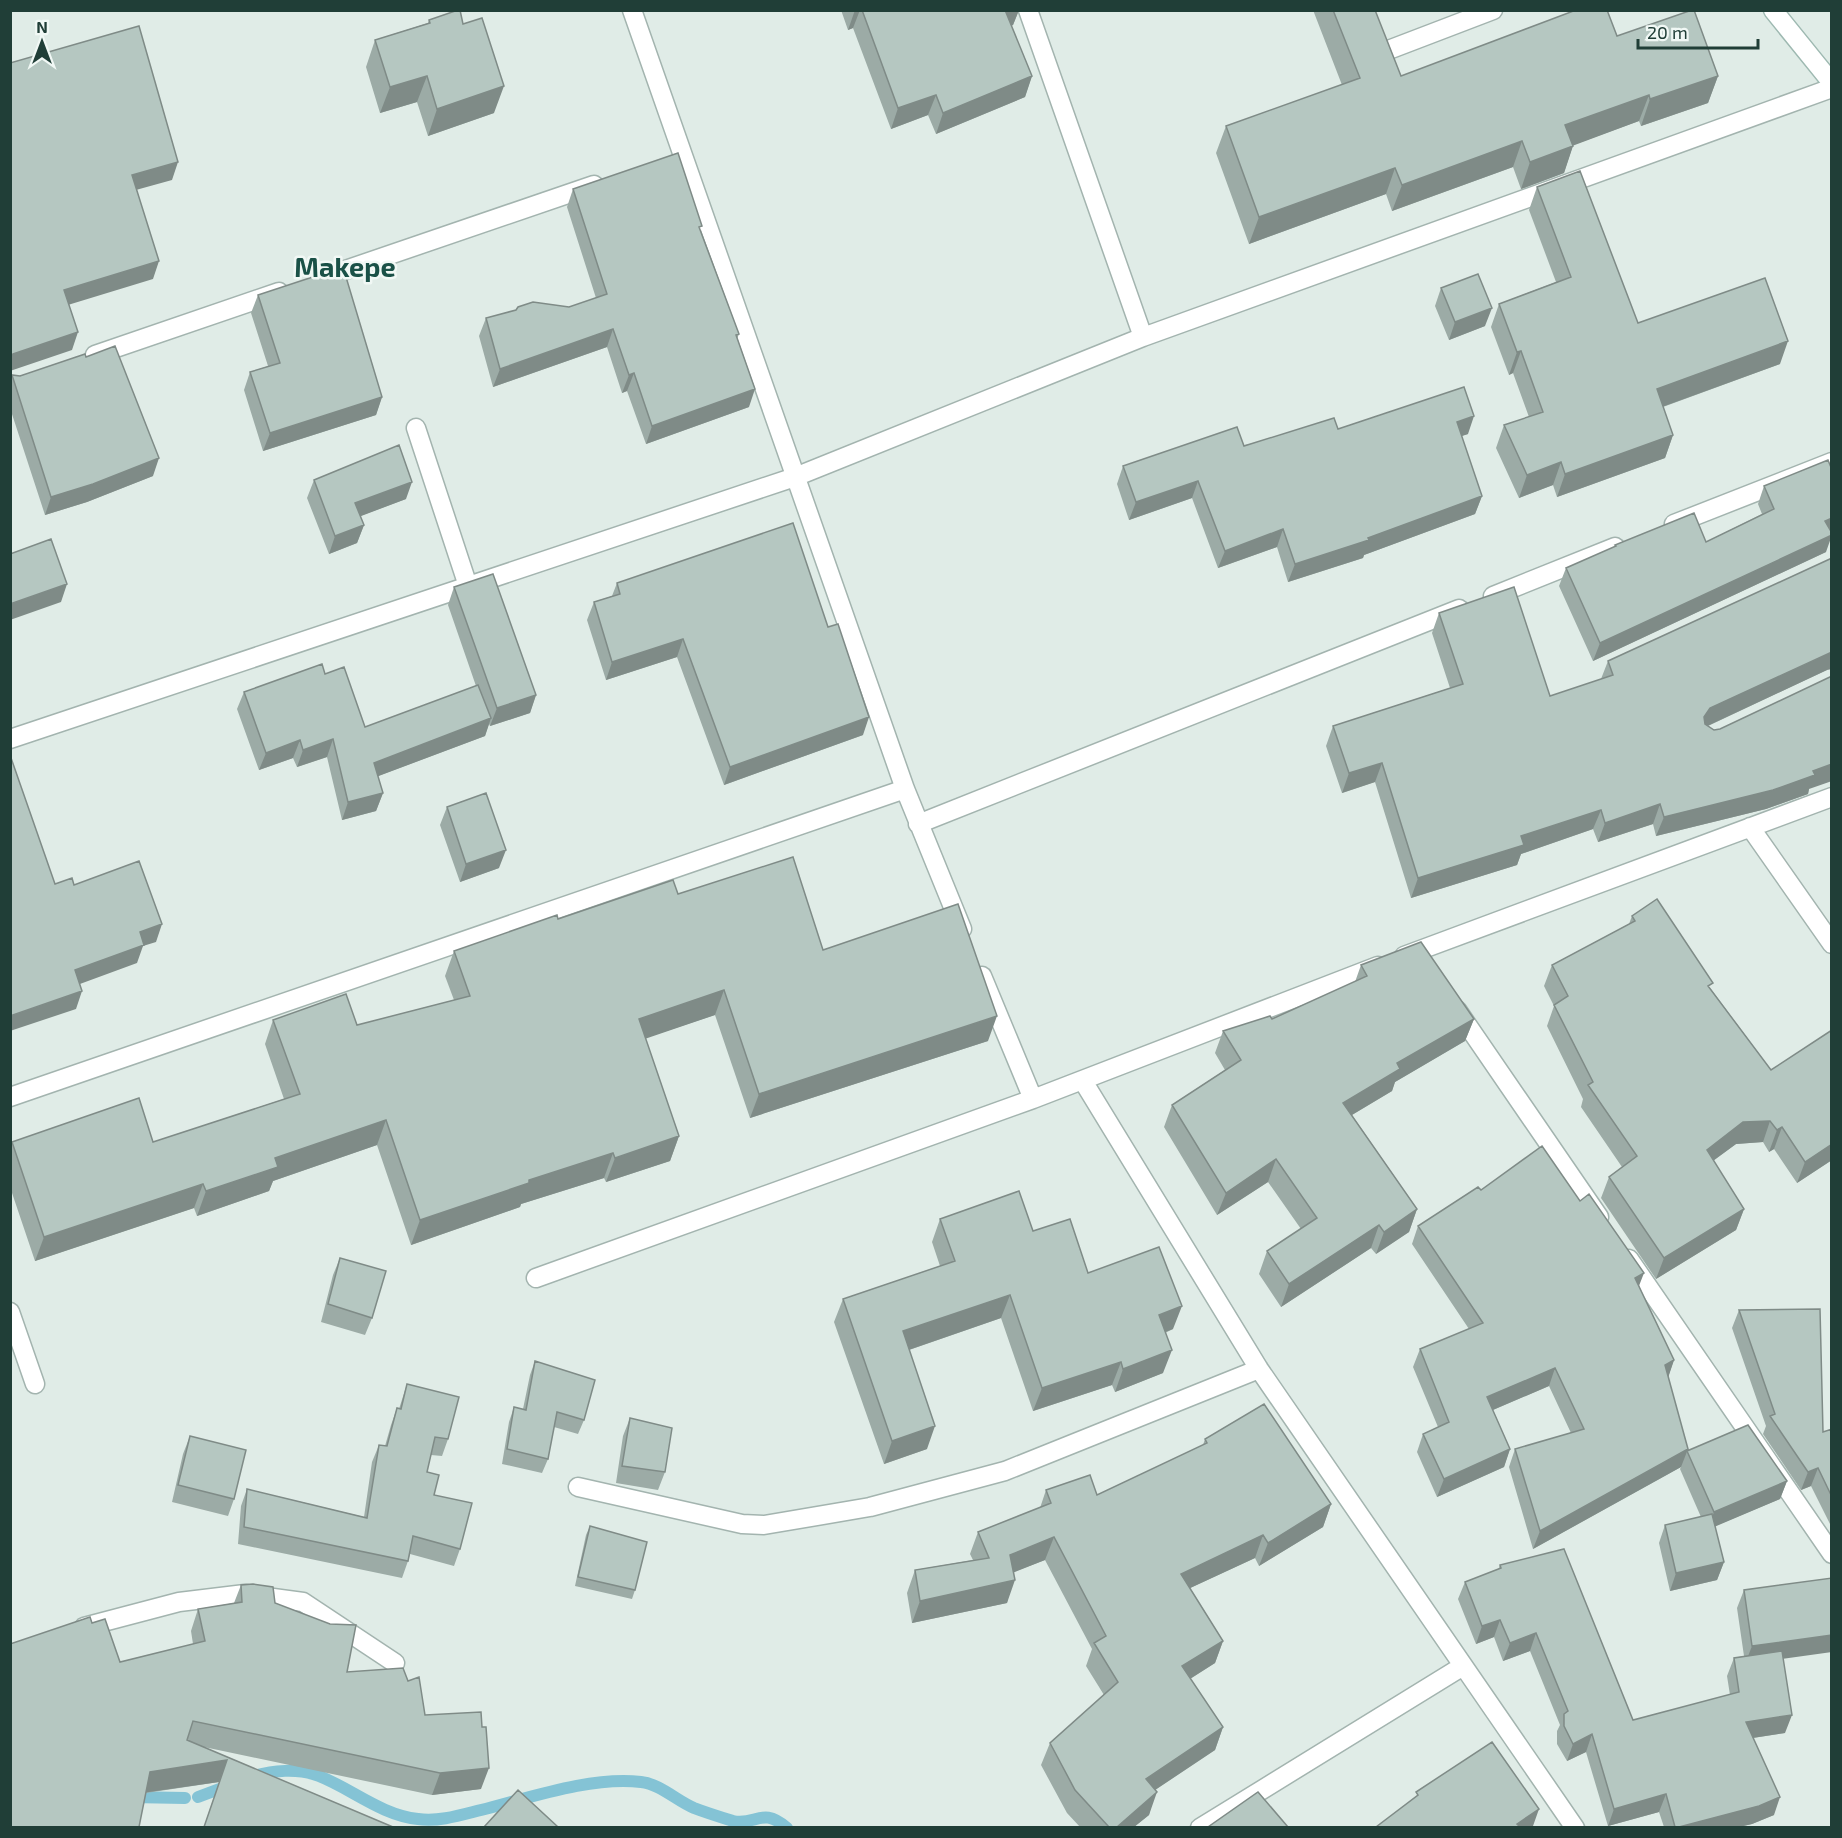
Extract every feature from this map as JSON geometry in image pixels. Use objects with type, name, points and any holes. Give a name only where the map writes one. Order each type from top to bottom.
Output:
[{"type":"street","points":[[632,10],[676,158],[795,477],[905,789],[1034,1099]]},
{"type":"street","points":[[1028,10],[1143,338]]},
{"type":"street","points":[[1391,49],[1493,10]]},
{"type":"street","points":[[1773,10],[1832,83]]},
{"type":"street","points":[[10,739],[795,477],[1143,338],[1832,88]]},
{"type":"street","points":[[78,360],[615,178]]},
{"type":"street","points":[[416,428],[468,586]]},
{"type":"street","points":[[1653,532],[1832,462]]},
{"type":"street","points":[[918,824],[1631,541]]},
{"type":"street","points":[[10,1097],[905,789]]},
{"type":"street","points":[[536,1278],[1083,1081],[1417,951],[1832,797]]},
{"type":"street","points":[[1750,827],[1832,944]]},
{"type":"street","points":[[1417,951],[1430,971]]},
{"type":"street","points":[[1444,991],[1607,1228]]},
{"type":"street","points":[[1083,1081],[1259,1369],[1575,1827]]},
{"type":"street","points":[[1621,1248],[1832,1554]]},
{"type":"street","points":[[10,1312],[35,1384]]},
{"type":"street","points":[[578,1487],[742,1524],[764,1525],[870,1507],[1005,1472],[1259,1369]]},
{"type":"street","points":[[67,1631],[179,1602],[245,1594],[303,1602],[395,1663]]},
{"type":"street","points":[[1200,1827],[1463,1666]]},
{"type":"building","points":[[460,10],[463,24],[482,18],[504,86],[437,109],[427,76],[390,87],[375,40],[430,23],[429,20]]},
{"type":"building","points":[[862,10],[1005,10],[1032,76],[943,113],[936,95],[898,108]]},
{"type":"building","points":[[1333,10],[1375,10],[1401,76],[1576,10],[1607,10],[1617,36],[1694,10],[1718,76],[1650,99],[1649,95],[1565,125],[1573,146],[1530,162],[1522,141],[1402,185],[1395,168],[1259,217],[1226,126],[1360,78]]},
{"type":"building","points":[[139,26],[178,162],[132,175],[159,261],[64,290],[78,332],[10,356],[10,63]]},
{"type":"building","points":[[678,153],[702,226],[699,227],[739,334],[736,335],[755,389],[652,426],[634,373],[629,375],[613,329],[500,369],[486,318],[516,310],[518,307],[533,302],[569,307],[607,294],[573,189]]},
{"type":"building","points":[[1580,171],[1638,323],[1765,278],[1788,341],[1657,389],[1673,435],[1565,474],[1561,462],[1527,475],[1504,425],[1543,412],[1521,351],[1517,352],[1499,304],[1571,277],[1537,187]]},
{"type":"building","points":[[343,267],[382,397],[270,433],[250,372],[280,363],[258,295]]},
{"type":"building","points":[[1478,274],[1492,308],[1455,322],[1441,288]]},
{"type":"building","points":[[115,346],[159,458],[93,484],[51,497],[12,375],[20,376]]},
{"type":"building","points":[[1464,387],[1474,416],[1457,422],[1482,496],[1368,538],[1369,540],[1295,564],[1283,529],[1225,551],[1198,481],[1136,502],[1123,466],[1237,427],[1244,446],[1334,418],[1338,429]]},
{"type":"building","points":[[399,445],[412,482],[355,503],[364,525],[335,536],[314,480]]},
{"type":"building","points":[[1828,460],[1832,470],[1832,518],[1825,521],[1832,535],[1600,643],[1566,568],[1694,513],[1706,542],[1774,509],[1764,486]]},
{"type":"building","points":[[793,523],[828,627],[838,624],[869,717],[730,767],[683,639],[612,662],[594,602],[620,594],[617,583]]},
{"type":"building","points":[[51,539],[67,584],[10,604],[10,554]]},
{"type":"building","points":[[1832,558],[1832,652],[1710,708],[1704,717],[1705,724],[1714,730],[1720,729],[1832,676],[1832,764],[1813,771],[1815,775],[1773,790],[1664,817],[1660,804],[1605,823],[1601,810],[1521,836],[1524,845],[1418,878],[1382,763],[1349,773],[1333,726],[1463,684],[1439,613],[1514,587],[1550,696],[1613,675],[1608,661]]},
{"type":"building","points":[[493,574],[536,695],[497,708],[454,587]]},
{"type":"building","points":[[322,664],[325,674],[344,667],[365,727],[478,685],[491,718],[374,763],[383,793],[348,802],[333,739],[303,750],[300,740],[266,753],[244,692]]},
{"type":"building","points":[[10,755],[55,884],[72,878],[74,885],[139,861],[162,924],[140,932],[144,945],[75,970],[82,991],[10,1016]]},
{"type":"building","points":[[486,793],[506,850],[466,864],[447,807]]},
{"type":"building","points":[[793,857],[823,950],[958,904],[997,1016],[759,1094],[724,990],[639,1019],[679,1136],[615,1158],[613,1153],[529,1180],[529,1183],[420,1220],[386,1120],[275,1158],[278,1167],[206,1191],[203,1184],[44,1237],[12,1142],[139,1098],[153,1142],[300,1094],[273,1020],[346,994],[357,1025],[470,996],[454,951],[557,915],[558,919],[673,880],[678,894]]},
{"type":"building","points":[[1657,899],[1713,983],[1708,986],[1771,1070],[1832,1030],[1832,1144],[1805,1162],[1782,1127],[1777,1130],[1770,1121],[1743,1122],[1707,1150],[1744,1209],[1664,1258],[1609,1177],[1637,1156],[1588,1085],[1593,1082],[1554,1005],[1568,996],[1552,965],[1635,921],[1632,916]]},
{"type":"building","points":[[1421,942],[1474,1019],[1397,1063],[1400,1069],[1343,1103],[1417,1209],[1384,1232],[1379,1225],[1289,1284],[1267,1251],[1317,1218],[1276,1159],[1226,1193],[1172,1105],[1241,1060],[1223,1031],[1270,1016],[1272,1019],[1367,976],[1361,965]]},
{"type":"building","points":[[1542,1146],[1580,1201],[1589,1194],[1644,1273],[1635,1278],[1674,1360],[1665,1365],[1688,1449],[1540,1531],[1515,1449],[1584,1429],[1555,1368],[1487,1397],[1510,1449],[1444,1479],[1423,1434],[1449,1422],[1420,1349],[1483,1323],[1418,1226],[1478,1187],[1481,1190]]},
{"type":"building","points":[[1019,1191],[1033,1231],[1070,1219],[1088,1273],[1159,1247],[1182,1306],[1159,1315],[1172,1350],[1123,1369],[1121,1362],[1042,1388],[1010,1295],[903,1331],[935,1426],[892,1441],[843,1299],[955,1261],[940,1219]]},
{"type":"building","points":[[340,1258],[386,1271],[372,1318],[328,1304]]},
{"type":"building","points":[[1820,1309],[1823,1432],[1832,1429],[1832,1497],[1818,1468],[1808,1472],[1770,1416],[1775,1414],[1739,1310]]},
{"type":"building","points":[[535,1361],[595,1380],[584,1420],[557,1412],[548,1459],[507,1449],[514,1407],[526,1410]]},
{"type":"building","points":[[407,1384],[459,1397],[448,1439],[435,1437],[427,1472],[439,1475],[434,1495],[472,1503],[460,1549],[413,1536],[408,1561],[244,1527],[247,1489],[367,1518],[379,1445],[387,1446],[397,1408],[401,1409]]},
{"type":"building","points":[[1264,1404],[1331,1504],[1268,1543],[1263,1535],[1181,1574],[1223,1641],[1182,1666],[1223,1727],[1146,1779],[1157,1792],[1117,1827],[1109,1827],[1075,1790],[1050,1743],[1118,1682],[1094,1643],[1106,1636],[1054,1537],[1010,1555],[1015,1580],[920,1601],[915,1570],[989,1558],[978,1532],[1051,1503],[1046,1490],[1090,1475],[1097,1495],[1207,1443],[1205,1439]]},
{"type":"building","points":[[630,1418],[672,1428],[665,1472],[622,1466]]},
{"type":"building","points":[[1748,1425],[1787,1481],[1714,1512],[1687,1451]]},
{"type":"building","points":[[190,1436],[246,1450],[234,1499],[178,1485]]},
{"type":"building","points":[[1712,1514],[1724,1562],[1676,1573],[1665,1525]]},
{"type":"building","points":[[590,1526],[647,1542],[635,1590],[578,1577]]},
{"type":"building","points":[[1564,1549],[1633,1720],[1739,1692],[1734,1658],[1782,1651],[1792,1715],[1746,1722],[1780,1797],[1759,1806],[1679,1827],[1675,1827],[1666,1794],[1614,1809],[1592,1734],[1573,1744],[1564,1726],[1564,1714],[1568,1711],[1536,1633],[1510,1643],[1500,1620],[1482,1626],[1465,1582],[1501,1568],[1500,1565]]},
{"type":"building","points":[[1832,1578],[1832,1635],[1752,1646],[1744,1590]]},
{"type":"building","points":[[241,1585],[273,1587],[275,1603],[330,1624],[356,1625],[347,1672],[403,1668],[408,1681],[419,1677],[425,1715],[481,1712],[482,1727],[486,1727],[489,1768],[440,1773],[193,1721],[187,1740],[393,1827],[204,1827],[227,1760],[150,1772],[139,1827],[10,1827],[10,1644],[90,1617],[92,1623],[105,1619],[120,1662],[205,1641],[198,1609],[242,1602]]},
{"type":"building","points":[[1492,1742],[1539,1809],[1517,1824],[1520,1827],[1376,1827],[1418,1795],[1416,1792]]},
{"type":"building","points":[[518,1790],[558,1827],[484,1827]]},
{"type":"building","points":[[1258,1792],[1288,1827],[1208,1827]]},
{"type":"waterway","points":[[251,1777],[285,1771],[311,1773],[404,1817],[426,1820],[458,1816],[581,1785],[602,1782],[641,1782],[662,1789],[694,1808],[723,1818],[741,1822],[765,1817],[787,1828]]},
{"type":"waterway","points":[[198,1797],[230,1785]]},
{"type":"waterway","points":[[130,1797],[185,1798]]},
{"type":"district","name":"Makepe","points":[[345,268]]}]
